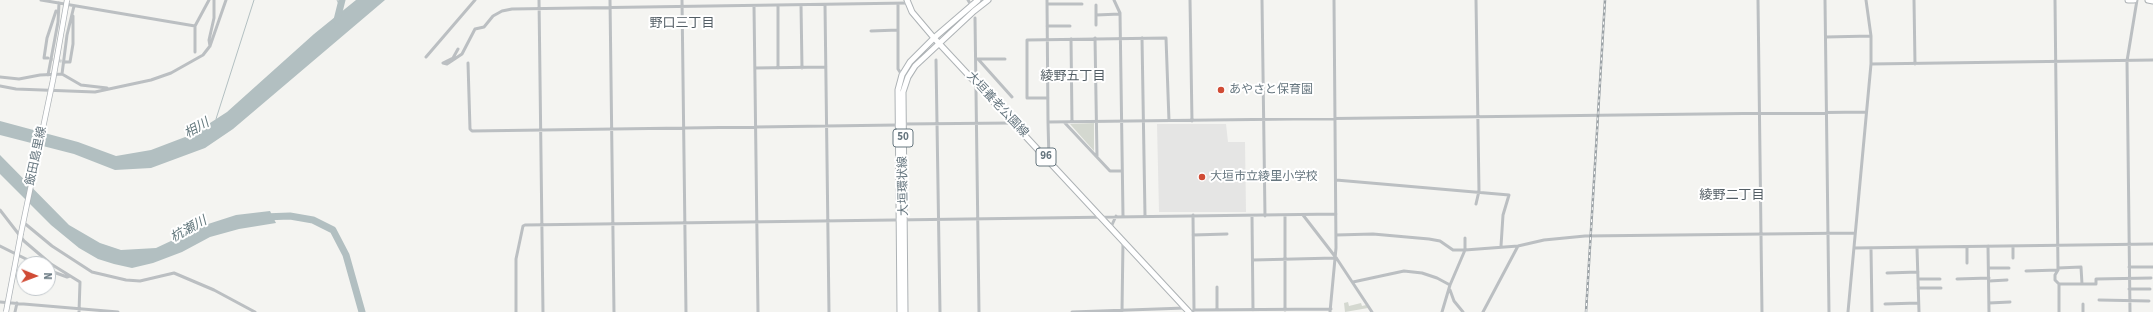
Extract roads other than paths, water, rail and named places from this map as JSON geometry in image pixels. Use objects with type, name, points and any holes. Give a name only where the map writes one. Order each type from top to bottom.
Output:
[{"type":"main road","name":"飯田島里線","points":[[6,312],[23,222],[52,89],[67,0]]},
{"type":"main road","name":"大垣環状線","points":[[905,312],[904,219],[898,90],[902,75],[910,62],[970,2],[978,0]]},
{"type":"main road","name":"大垣環状線","points":[[900,312],[898,219],[900,125],[903,92],[908,77],[915,66],[974,11],[988,0]]},
{"type":"main road","points":[[2128,0],[2135,0]]},
{"type":"main road","points":[[2148,0],[2153,1]]},
{"type":"main road","name":"大垣養老公園線","points":[[908,1],[912,12],[934,38],[1190,311]]},
{"type":"street","points":[[41,0],[59,1],[74,6],[195,26]]},
{"type":"street","points":[[62,74],[67,35],[75,0]]},
{"type":"street","points":[[195,52],[195,26],[209,0]]},
{"type":"street","points":[[210,46],[209,40],[214,18],[214,0]]},
{"type":"street","points":[[0,86],[16,89],[52,89],[95,92],[152,80],[171,73],[203,55],[210,46],[226,0]]},
{"type":"street","points":[[426,57],[475,0]]},
{"type":"street","points":[[539,0],[543,312]]},
{"type":"street","points":[[610,0],[614,312]]},
{"type":"street","points":[[682,0],[686,312]]},
{"type":"street","points":[[1047,0],[1049,160]]},
{"type":"street","points":[[1114,0],[1120,14],[1123,216]]},
{"type":"street","points":[[1190,0],[1192,121]]},
{"type":"street","points":[[1262,0],[1265,216]]},
{"type":"street","points":[[1072,312],[1330,310],[1336,235],[1334,0]]},
{"type":"street","points":[[1476,0],[1479,191],[1476,204]]},
{"type":"street","points":[[1758,0],[1762,312]]},
{"type":"street","points":[[1825,0],[1829,312]]},
{"type":"street","points":[[1848,312],[1871,64],[1871,36],[1866,0]]},
{"type":"street","points":[[1914,0],[1915,64]]},
{"type":"street","points":[[2055,0],[2058,245],[2058,269],[2055,275],[2055,280],[2059,284],[2059,312]]},
{"type":"street","points":[[2130,312],[2127,61],[2135,0]]},
{"type":"street","points":[[48,58],[44,58],[47,38],[59,1]]},
{"type":"street","points":[[48,74],[58,22],[59,1]]},
{"type":"street","points":[[458,49],[453,58],[443,63],[447,64],[462,54],[475,29],[482,28],[493,16],[502,11],[539,9],[898,4],[908,1]]},
{"type":"street","points":[[898,4],[898,69],[902,75]]},
{"type":"street","points":[[1047,4],[1082,4]]},
{"type":"street","points":[[778,5],[778,68]]},
{"type":"street","points":[[801,5],[802,68]]},
{"type":"street","points":[[825,5],[829,312]]},
{"type":"street","points":[[1096,5],[1096,25]]},
{"type":"street","points":[[66,62],[70,62],[73,44],[74,6]]},
{"type":"street","points":[[754,6],[758,312]]},
{"type":"street","points":[[1096,15],[1120,14]]},
{"type":"street","points":[[975,18],[979,312]]},
{"type":"street","points":[[1047,26],[1070,26]]},
{"type":"street","points":[[871,31],[898,30]]},
{"type":"street","points":[[1826,37],[1871,36]]},
{"type":"street","points":[[1095,38],[1097,156]]},
{"type":"street","points":[[1142,38],[1145,216]]},
{"type":"street","points":[[1048,98],[1027,98],[1027,40],[1166,38],[1169,121]]},
{"type":"street","points":[[1071,39],[1072,122]]},
{"type":"street","points":[[976,59],[1005,59]]},
{"type":"street","points":[[976,59],[1012,97]]},
{"type":"street","points":[[936,60],[940,312]]},
{"type":"street","points":[[1871,64],[2153,60]]},
{"type":"street","points":[[468,63],[470,129],[541,130],[1014,123]]},
{"type":"street","points":[[755,68],[826,67]]},
{"type":"street","points":[[0,78],[19,79],[48,74],[62,74],[81,85],[111,88]]},
{"type":"street","points":[[1048,122],[1759,112],[1866,112]]},
{"type":"street","points":[[1064,122],[1110,171],[1122,171]]},
{"type":"street","points":[[1336,180],[1509,194],[1503,216],[1501,246]]},
{"type":"street","points":[[0,210],[24,241],[51,264],[80,282],[79,310]]},
{"type":"street","points":[[516,312],[516,259],[523,226],[542,224],[898,219],[977,220],[1116,216],[1265,216],[1336,214]]},
{"type":"street","points":[[1190,311],[1193,215]]},
{"type":"street","points":[[1285,215],[1285,310]]},
{"type":"street","points":[[1303,215],[1353,282],[1372,312]]},
{"type":"street","points":[[1111,227],[1116,216]]},
{"type":"street","points":[[1252,216],[1253,310]]},
{"type":"street","points":[[23,222],[52,246],[92,272],[126,280],[140,280],[174,273],[214,290],[255,312]]},
{"type":"street","points":[[1336,235],[1373,234],[1429,239],[1440,242],[1452,250],[1465,250],[1501,246],[1518,246],[1562,237],[1855,233]]},
{"type":"street","points":[[1193,235],[1227,234]]},
{"type":"street","points":[[1463,312],[1454,301],[1450,290],[1450,285],[1465,250],[1465,238]]},
{"type":"street","points":[[1122,311],[1122,244],[1124,240]]},
{"type":"street","points":[[1854,248],[1871,249],[2153,244]]},
{"type":"street","points":[[0,246],[20,256]]},
{"type":"street","points":[[1483,312],[1518,246]]},
{"type":"street","points":[[1988,246],[1990,312]]},
{"type":"street","points":[[2013,246],[2013,258]]},
{"type":"street","points":[[1967,247],[1968,263]]},
{"type":"street","points":[[1917,248],[1918,312]]},
{"type":"street","points":[[1871,249],[1872,312]]},
{"type":"street","points":[[1253,260],[1334,258]]},
{"type":"street","points":[[2026,270],[2081,267],[2082,284]]},
{"type":"street","points":[[2129,267],[2153,267]]},
{"type":"street","points":[[1989,268],[2009,268]]},
{"type":"street","points":[[1353,282],[1404,271],[1422,273],[1437,278],[1450,285]]},
{"type":"street","points":[[1886,273],[1918,272]]},
{"type":"street","points":[[56,273],[67,277],[70,276]]},
{"type":"street","points":[[2059,284],[2096,284],[2096,279],[2151,278]]},
{"type":"street","points":[[1918,279],[1940,279]]},
{"type":"street","points":[[1957,279],[2007,280]]},
{"type":"street","points":[[1216,286],[1217,310]]},
{"type":"street","points":[[1918,288],[1941,288]]},
{"type":"street","points":[[2129,289],[2150,289]]},
{"type":"street","points":[[1442,312],[1450,290]]},
{"type":"street","points":[[2099,300],[2149,301]]},
{"type":"street","points":[[0,302],[79,310],[118,312]]},
{"type":"street","points":[[1989,303],[2010,302]]},
{"type":"street","points":[[15,312],[17,303]]},
{"type":"street","points":[[1885,304],[1918,303]]},
{"type":"street","points":[[2082,304],[2083,312]]},
{"type":"waterway","points":[[216,119],[254,0]]},
{"type":"waterway","points":[[337,0],[340,6]]},
{"type":"waterway","points":[[337,20],[342,0]]},
{"type":"waterway","name":"杭瀬川","points":[[263,217],[290,216],[313,220],[333,230],[346,255],[362,312]]},
{"type":"tunnel","points":[[50,59],[66,62]]},
{"type":"railway","points":[[1586,312],[1605,0]]},
{"type":"place","name":"あやさと保育園","points":[[1221,90]]},
{"type":"place","name":"大垣市立綾里小学校","points":[[1202,177]]},
{"type":"district","name":"野口三丁目","points":[[682,24]]},
{"type":"district","name":"綾野五丁目","points":[[1073,77]]},
{"type":"district","name":"綾野二丁目","points":[[1732,196]]},
{"type":"water label","name":"相川","points":[[197,129]]}]
